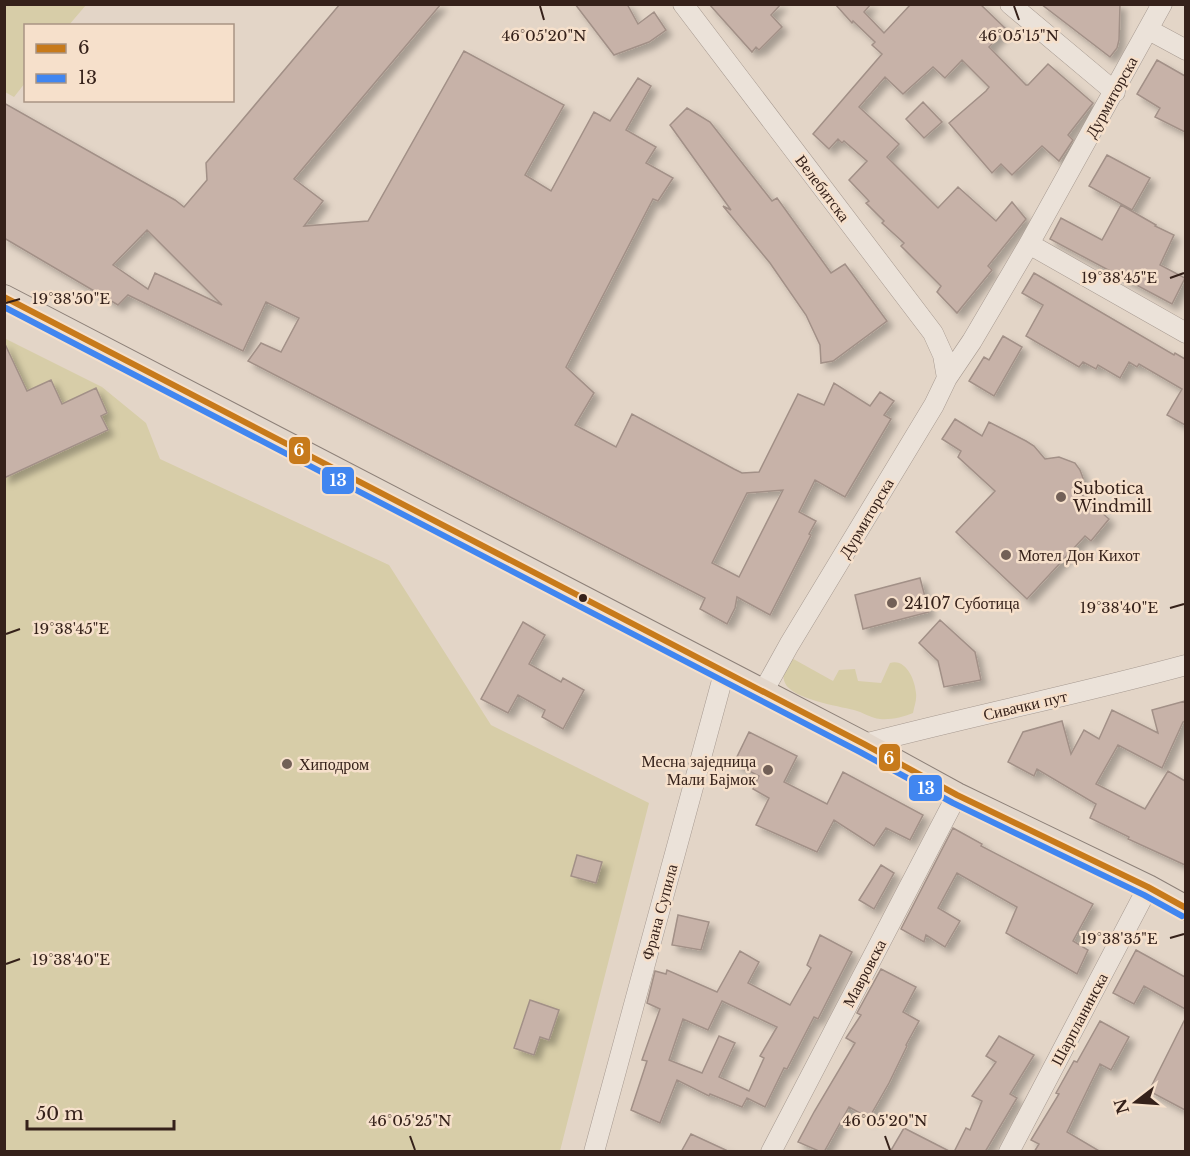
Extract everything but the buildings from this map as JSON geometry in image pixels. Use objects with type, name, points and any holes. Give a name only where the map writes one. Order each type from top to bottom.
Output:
[{"type":"main road","points":[[4,297],[864,744],[957,795],[1148,887],[1185,908]]},
{"type":"street","name":"Велебитска","points":[[683,4],[905,295],[940,346],[947,378]]},
{"type":"street","points":[[1010,4],[1115,92]]},
{"type":"street","name":"Дурмиторска","points":[[763,692],[934,405],[947,378],[1029,244],[1162,4]]},
{"type":"street","points":[[1149,30],[1185,50]]},
{"type":"street","points":[[1029,244],[1185,333]]},
{"type":"street","points":[[940,346],[956,348],[969,345]]},
{"type":"street","name":"Сивачки пут","points":[[864,744],[1089,691],[1185,664]]},
{"type":"street","name":"Франа Супила","points":[[594,1152],[724,672]]},
{"type":"street","name":"Мавровска","points":[[771,1152],[957,795]]},
{"type":"street","name":"Шарпланинска","points":[[1009,1152],[1148,887]]},
{"type":"shaded area","points":[[4,5],[86,5],[70,24],[24,24],[24,84],[14,97],[5,92]]},
{"type":"shaded area","name":"Хиподром","points":[[4,338],[102,387],[146,423],[160,459],[389,565],[491,725],[649,803],[560,1151],[5,1151]]},
{"type":"shaded area","points":[[788,656],[833,681],[839,670],[855,669],[858,681],[881,683],[890,663],[901,664],[912,676],[915,688],[913,713],[897,718],[880,719],[806,698],[789,689],[785,683],[783,676]]},
{"type":"transit line","name":"6","points":[[4,297],[864,744],[957,795],[1148,887],[1186,908]]},
{"type":"transit line","name":"13","points":[[4,307],[860,752],[953,803],[1144,895],[1182,916]]},
{"type":"place","name":"Subotica Windmill","points":[[1061,497]]},
{"type":"place","name":"Мотел Дон Кихот","points":[[1006,555]]},
{"type":"place","name":"24107 Суботица","points":[[892,603]]},
{"type":"place","name":"Хиподром","points":[[287,764]]},
{"type":"place","name":"Месна заједница Мали Бајмок","points":[[768,770]]}]
